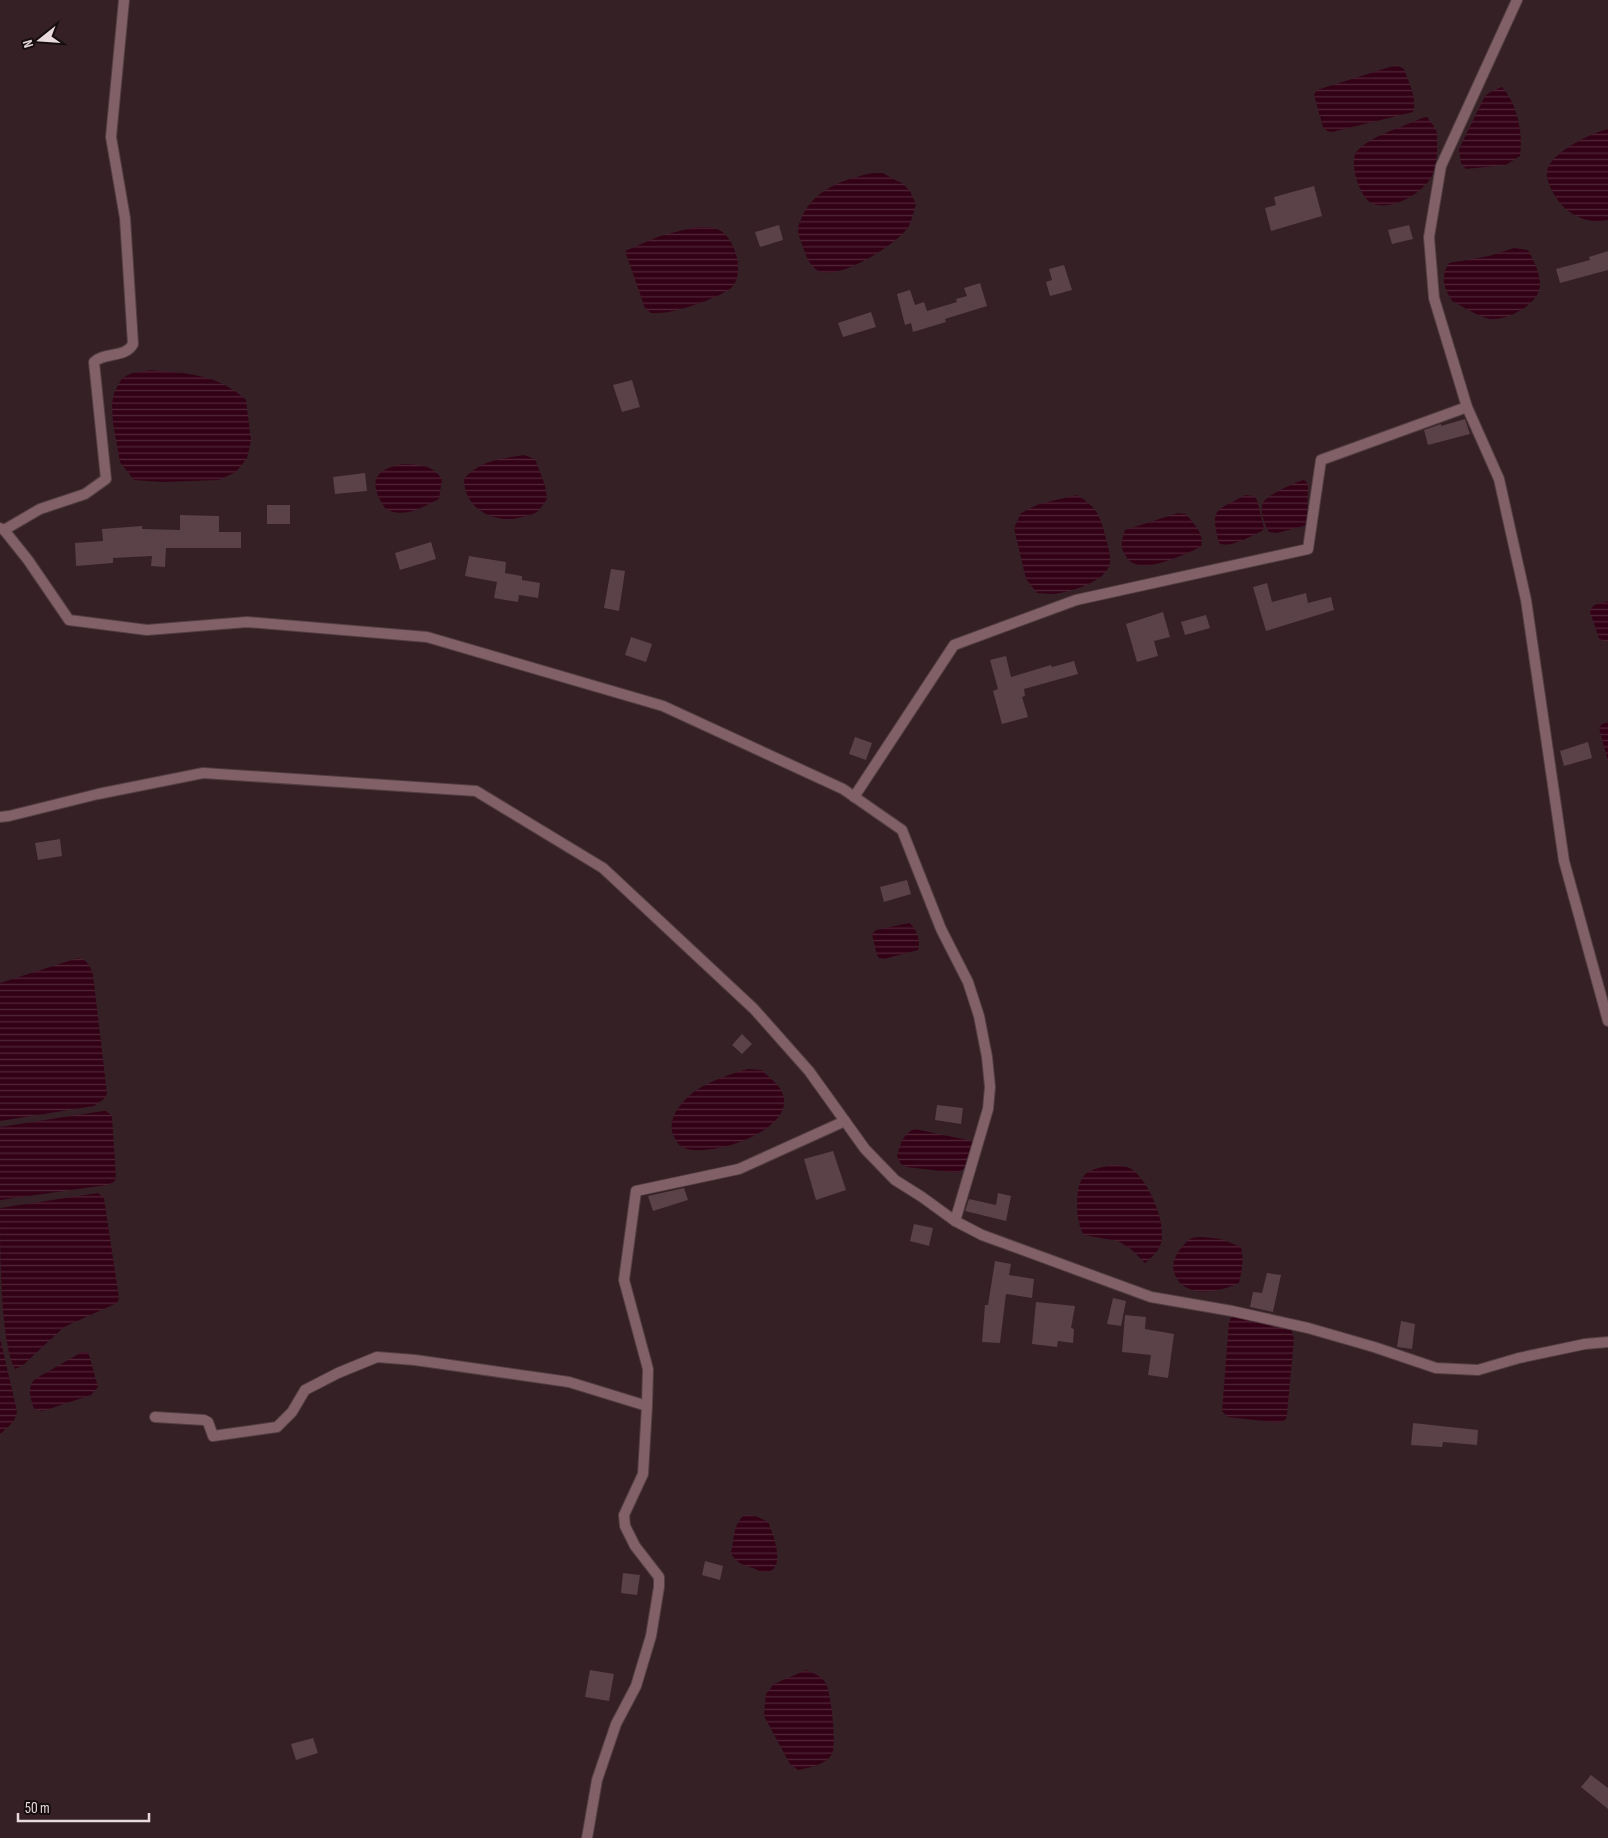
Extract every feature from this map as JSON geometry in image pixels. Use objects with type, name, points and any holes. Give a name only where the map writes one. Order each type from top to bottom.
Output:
[{"type":"street","points":[[124,0],[111,137],[126,218],[133,344],[128,351],[100,357],[94,362],[106,479],[85,494],[40,509],[2,529],[28,560],[69,620],[147,630],[248,622],[427,637],[663,706],[843,789],[902,830],[941,929],[968,982],[979,1016],[987,1057],[990,1087],[988,1109],[955,1221]]},
{"type":"street","points":[[1517,0],[1441,166],[1429,237],[1434,298],[1467,407],[1499,479],[1526,600],[1564,861],[1608,1021]]},
{"type":"street","points":[[854,797],[954,645],[1076,600],[1308,549],[1321,460],[1467,407]]},
{"type":"street","points":[[0,817],[98,794],[203,774],[476,791],[603,868],[754,1009],[809,1071],[866,1149],[895,1180],[955,1221],[982,1235],[1151,1297],[1232,1311],[1308,1328],[1374,1347],[1436,1368],[1478,1370],[1519,1358],[1576,1346],[1608,1342]]},
{"type":"street","points":[[587,1838],[597,1780],[616,1724],[636,1686],[652,1636],[659,1587],[659,1577],[635,1546],[625,1526],[624,1515],[643,1474],[647,1406],[648,1369],[624,1280],[636,1191],[739,1169],[845,1121]]},
{"type":"street","points":[[155,1416],[204,1420],[208,1422],[213,1436],[276,1427],[292,1412],[304,1390],[376,1357],[415,1360],[569,1382],[647,1406]]},
{"type":"shaded area","points":[[1396,65],[1404,69],[1410,85],[1414,102],[1413,112],[1332,132],[1327,131],[1323,127],[1314,95],[1317,90]]},
{"type":"shaded area","points":[[1502,87],[1516,111],[1521,138],[1520,156],[1506,165],[1466,169],[1461,163],[1459,149],[1485,96]]},
{"type":"shaded area","points":[[1427,117],[1437,133],[1436,162],[1430,179],[1417,193],[1398,203],[1379,205],[1371,203],[1363,194],[1356,179],[1354,163],[1357,151],[1371,140]]},
{"type":"shaded area","points":[[1608,129],[1608,220],[1592,221],[1576,216],[1558,201],[1551,189],[1547,172],[1549,165],[1563,151],[1582,139]]},
{"type":"shaded area","points":[[872,173],[883,173],[902,183],[910,191],[916,204],[909,226],[893,242],[852,267],[826,273],[817,270],[807,258],[798,229],[808,206],[815,198],[832,186]]},
{"type":"shaded area","points":[[695,227],[715,228],[721,231],[731,242],[738,265],[738,273],[733,286],[729,290],[686,308],[670,312],[651,313],[645,308],[625,251],[660,236]]},
{"type":"shaded area","points":[[1514,248],[1528,250],[1537,270],[1540,286],[1536,297],[1531,302],[1512,315],[1491,319],[1452,301],[1444,282],[1446,268],[1449,263],[1489,256]]},
{"type":"shaded area","points":[[151,370],[202,376],[224,384],[246,400],[251,441],[247,458],[236,472],[219,480],[163,482],[134,480],[120,462],[113,423],[112,404],[114,393],[122,378],[132,373]]},
{"type":"shaded area","points":[[524,455],[535,459],[545,485],[547,499],[538,510],[535,513],[515,519],[504,519],[484,513],[476,507],[470,500],[464,479],[477,468],[491,461]]},
{"type":"shaded area","points":[[403,464],[425,466],[434,470],[442,479],[439,499],[419,509],[405,513],[398,513],[385,508],[376,491],[376,478],[385,470]]},
{"type":"shaded area","points":[[1304,480],[1308,484],[1307,525],[1277,533],[1269,532],[1262,512],[1264,501],[1294,483]]},
{"type":"shaded area","points":[[1077,495],[1096,511],[1101,521],[1110,556],[1108,569],[1103,575],[1087,585],[1053,594],[1037,593],[1026,579],[1014,528],[1021,513],[1039,504]]},
{"type":"shaded area","points":[[1245,495],[1254,496],[1257,500],[1264,528],[1262,531],[1235,543],[1219,543],[1215,523],[1217,512]]},
{"type":"shaded area","points":[[1178,513],[1186,514],[1198,529],[1202,542],[1201,547],[1156,564],[1138,565],[1128,560],[1122,547],[1125,530]]},
{"type":"shaded area","points":[[1608,601],[1608,641],[1603,641],[1599,638],[1590,612],[1595,605]]},
{"type":"shaded area","points":[[1608,722],[1608,761],[1599,728],[1602,724]]},
{"type":"shaded area","points":[[909,923],[917,935],[918,950],[884,959],[879,958],[872,934],[876,930]]},
{"type":"shaded area","points":[[78,958],[88,964],[93,975],[107,1093],[105,1098],[94,1106],[0,1121],[0,983]]},
{"type":"shaded area","points":[[748,1069],[762,1070],[782,1091],[783,1108],[776,1120],[763,1131],[728,1146],[694,1150],[682,1147],[673,1135],[672,1125],[675,1113],[683,1102],[699,1088]]},
{"type":"shaded area","points":[[103,1111],[112,1116],[116,1178],[114,1182],[107,1185],[0,1200],[0,1127]]},
{"type":"shaded area","points":[[915,1129],[972,1141],[973,1144],[966,1167],[957,1173],[907,1167],[901,1164],[897,1156],[901,1144],[907,1134]]},
{"type":"shaded area","points":[[1112,1165],[1129,1168],[1140,1177],[1150,1192],[1158,1212],[1162,1230],[1160,1246],[1145,1263],[1131,1249],[1118,1241],[1084,1235],[1081,1229],[1077,1202],[1083,1177],[1088,1172]]},
{"type":"shaded area","points":[[98,1193],[104,1198],[119,1298],[117,1303],[64,1327],[22,1366],[15,1369],[6,1338],[1,1267],[0,1208]]},
{"type":"shaded area","points":[[1203,1237],[1221,1239],[1241,1247],[1242,1265],[1239,1283],[1223,1289],[1204,1292],[1196,1291],[1181,1284],[1174,1270],[1173,1264],[1176,1255],[1190,1239]]},
{"type":"shaded area","points":[[1236,1316],[1291,1328],[1294,1339],[1287,1414],[1286,1419],[1280,1423],[1228,1417],[1222,1411],[1229,1322],[1231,1318]]},
{"type":"shaded area","points":[[0,1338],[17,1411],[9,1427],[0,1434]]},
{"type":"shaded area","points":[[82,1352],[87,1352],[89,1355],[98,1387],[91,1395],[43,1411],[34,1409],[30,1390],[35,1379]]},
{"type":"shaded area","points":[[745,1515],[756,1516],[768,1522],[777,1552],[777,1560],[771,1571],[763,1572],[743,1565],[731,1553],[736,1527]]},
{"type":"shaded area","points":[[806,1670],[821,1678],[827,1687],[833,1718],[834,1740],[832,1754],[829,1758],[816,1765],[798,1770],[790,1764],[764,1716],[765,1703],[766,1694],[774,1684]]},
{"type":"building","points":[[1314,186],[1322,216],[1271,231],[1265,208],[1276,205],[1274,197]]},
{"type":"building","points":[[779,225],[783,240],[760,247],[755,232]]},
{"type":"building","points":[[1409,225],[1413,239],[1392,244],[1388,230]]},
{"type":"building","points":[[1608,251],[1608,270],[1560,283],[1556,269],[1590,260],[1589,257]]},
{"type":"building","points":[[1064,265],[1072,290],[1050,296],[1046,282],[1052,280],[1049,269]]},
{"type":"building","points":[[980,283],[987,306],[945,319],[946,322],[913,332],[911,323],[905,325],[897,294],[910,290],[915,305],[924,302],[927,311],[957,302],[956,299],[967,296],[964,288]]},
{"type":"building","points":[[871,312],[876,327],[843,337],[838,323]]},
{"type":"building","points":[[632,380],[640,407],[622,412],[613,385]]},
{"type":"building","points":[[1465,419],[1470,434],[1428,445],[1424,430]]},
{"type":"building","points":[[365,473],[367,491],[335,494],[333,477]]},
{"type":"building","points":[[267,505],[290,505],[290,524],[267,524]]},
{"type":"building","points":[[180,515],[219,516],[219,532],[241,532],[241,548],[166,548],[165,567],[151,566],[152,556],[113,558],[113,563],[76,566],[75,543],[103,541],[102,529],[142,526],[142,529],[180,530]]},
{"type":"building","points":[[431,542],[436,559],[400,570],[395,553]]},
{"type":"building","points":[[469,556],[506,562],[505,573],[522,576],[522,580],[540,583],[538,598],[519,595],[518,602],[494,598],[497,582],[465,576]]},
{"type":"building","points":[[611,569],[625,571],[619,611],[604,608]]},
{"type":"building","points":[[1267,583],[1272,602],[1306,593],[1308,603],[1331,597],[1334,610],[1266,631],[1253,587]]},
{"type":"building","points":[[1163,612],[1170,637],[1154,641],[1158,656],[1137,662],[1126,624]]},
{"type":"building","points":[[1206,615],[1210,628],[1185,635],[1181,622]]},
{"type":"building","points":[[631,637],[652,644],[646,662],[625,655]]},
{"type":"building","points":[[1006,656],[1011,677],[1051,665],[1052,667],[1074,661],[1078,674],[1024,689],[1025,696],[1022,697],[1028,717],[1002,724],[993,691],[998,689],[990,660]]},
{"type":"building","points":[[855,737],[872,743],[866,760],[849,754]]},
{"type":"building","points":[[1588,742],[1592,758],[1564,766],[1560,751]]},
{"type":"building","points":[[60,839],[62,856],[38,860],[35,843]]},
{"type":"building","points":[[907,880],[911,894],[884,902],[880,887]]},
{"type":"building","points":[[742,1034],[752,1044],[742,1054],[732,1045]]},
{"type":"building","points":[[937,1105],[963,1108],[961,1124],[935,1120]]},
{"type":"building","points":[[833,1151],[846,1190],[816,1200],[804,1159]]},
{"type":"building","points":[[684,1188],[688,1200],[653,1211],[648,1196]]},
{"type":"building","points":[[998,1193],[1011,1196],[1006,1221],[965,1211],[969,1199],[996,1205]]},
{"type":"building","points":[[914,1224],[933,1228],[929,1246],[910,1241]]},
{"type":"building","points":[[995,1261],[1011,1264],[1009,1275],[1034,1279],[1032,1298],[1006,1294],[1000,1343],[982,1342],[985,1305],[988,1305]]},
{"type":"building","points":[[1267,1273],[1281,1275],[1273,1312],[1250,1307],[1253,1292],[1262,1293]]},
{"type":"building","points":[[1113,1298],[1126,1301],[1121,1326],[1107,1324]]},
{"type":"building","points":[[1036,1302],[1075,1306],[1071,1328],[1074,1329],[1073,1343],[1058,1341],[1057,1347],[1032,1344]]},
{"type":"building","points":[[1125,1315],[1146,1317],[1145,1329],[1174,1334],[1168,1378],[1148,1375],[1151,1355],[1122,1352]]},
{"type":"building","points":[[1401,1321],[1415,1324],[1412,1349],[1397,1347]]},
{"type":"building","points":[[1413,1423],[1478,1430],[1477,1445],[1443,1442],[1442,1447],[1411,1445]]},
{"type":"building","points":[[705,1561],[723,1566],[720,1580],[702,1575]]},
{"type":"building","points":[[623,1573],[640,1575],[637,1595],[621,1593]]},
{"type":"building","points":[[590,1670],[614,1674],[609,1701],[585,1697]]},
{"type":"building","points":[[313,1738],[318,1753],[296,1760],[291,1744]]},
{"type":"building","points":[[1591,1775],[1608,1788],[1608,1809],[1581,1787]]}]
